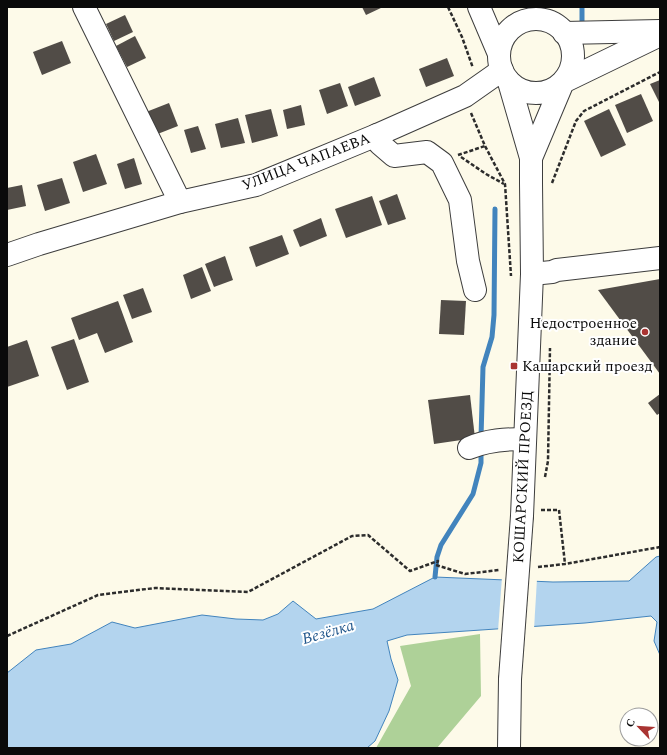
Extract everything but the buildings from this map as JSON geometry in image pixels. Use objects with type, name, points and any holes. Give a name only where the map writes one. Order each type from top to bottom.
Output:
[{"type":"street","points":[[84,7],[180,202]]},
{"type":"street","name":"КОШАРСКИЙ ПРОЕЗД","points":[[479,7],[503,69],[531,158],[532,274],[522,516],[510,679],[509,748]]},
{"type":"street","points":[[522,7],[556,27],[570,42],[572,63],[569,73],[563,82]]},
{"type":"street","points":[[660,31],[556,27],[538,20],[526,21],[516,25],[507,33],[502,43],[503,69],[519,89],[530,93],[542,93],[553,89],[563,82],[660,35]]},
{"type":"street","name":"УЛИЦА ЧАПАЕВА","points":[[7,255],[180,202],[256,185],[377,135],[465,96],[503,69]]},
{"type":"street","name":"КОШАРСКИЙ ПРОЕЗД","points":[[531,158],[563,82]]},
{"type":"street","points":[[377,135],[380,144],[394,156],[426,152],[452,156],[460,200],[468,261],[475,290]]},
{"type":"street","points":[[532,274],[660,258]]},
{"type":"street","points":[[473,447],[501,439],[525,438]]},
{"type":"path","points":[[448,7],[462,37],[473,67],[472,75]]},
{"type":"path","points":[[470,110],[485,146],[505,184],[511,279]]},
{"type":"path","points":[[452,156],[485,146]]},
{"type":"path","points":[[452,156],[505,184]]},
{"type":"path","points":[[543,510],[559,510],[565,564]]},
{"type":"path","points":[[7,636],[98,595],[155,588],[248,592],[352,536],[368,536],[410,571],[438,561],[436,565],[465,574],[502,570]]},
{"type":"path","points":[[532,567],[565,564],[660,547]]},
{"type":"green space","points":[[480,634],[481,696],[437,748],[376,748],[411,686],[400,646]]},
{"type":"water","name":"Везёлка","points":[[660,556],[660,655],[654,641],[657,622],[651,616],[585,623],[407,635],[387,641],[398,680],[389,711],[375,741],[367,748],[7,748],[7,673],[36,650],[71,644],[112,622],[135,628],[202,615],[236,619],[263,620],[278,614],[293,601],[316,619],[373,609],[435,577],[553,582],[629,581],[656,557]]},
{"type":"pier","points":[[502,577],[537,579],[534,629],[498,631]]},
{"type":"waterway","points":[[582,7],[582,28]]},
{"type":"waterway","points":[[481,438],[483,367],[492,337],[494,315],[495,209]]},
{"type":"waterway","points":[[435,577],[437,557],[441,545],[473,494],[481,463],[481,450]]},
{"type":"place","name":"Недостроенное здание","points":[[645,332]]},
{"type":"place","name":"Кашарский проезд","points":[[514,366]]}]
